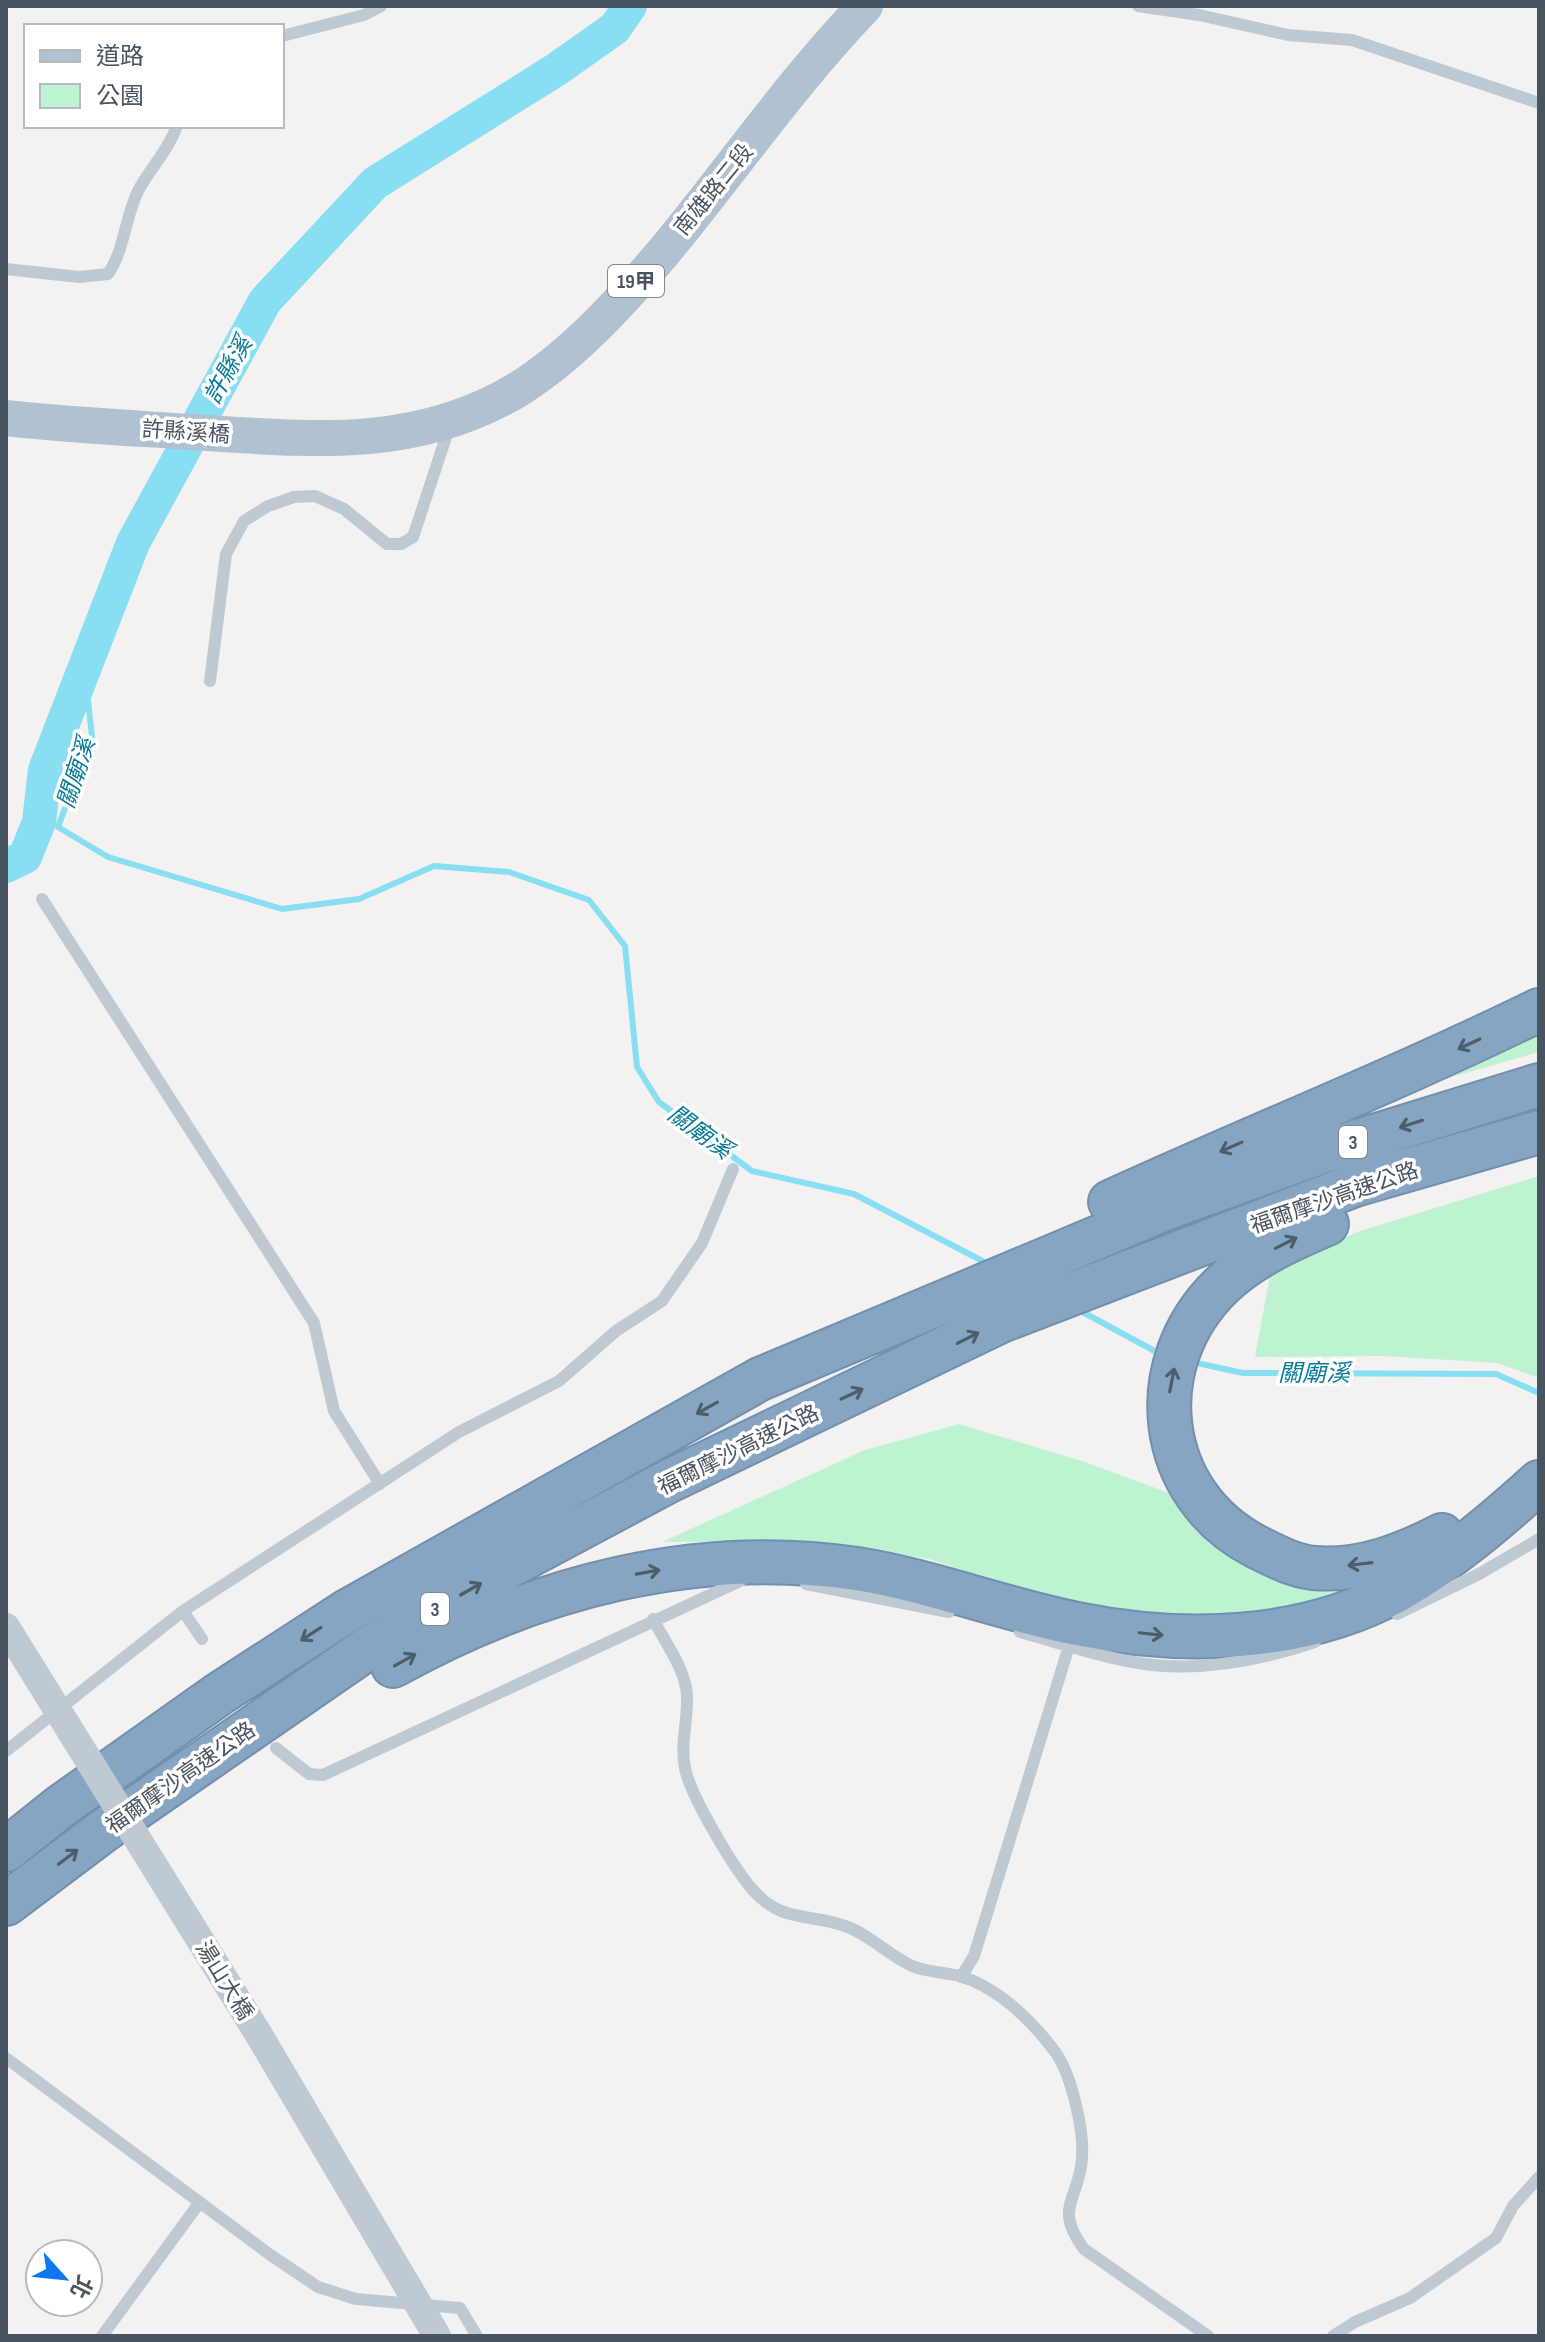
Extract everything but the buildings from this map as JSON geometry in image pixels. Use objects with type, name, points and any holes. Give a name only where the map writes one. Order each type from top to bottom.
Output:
[{"type":"highway","points":[[1163,1194],[1312,1111],[1395,1079],[1539,1010]]},
{"type":"highway","name":"福爾摩沙高速公路","points":[[6,1850],[61,1806],[219,1694],[347,1611],[760,1379],[848,1333],[1163,1194],[1322,1152],[1539,1085]]},
{"type":"highway","name":"福爾摩沙高速公路","points":[[6,1904],[304,1690],[368,1648],[519,1561],[669,1481],[1001,1321],[1355,1185],[1539,1132]]},
{"type":"highway","points":[[1539,1156],[1335,1220],[1284,1243],[1221,1286],[1193,1322],[1176,1358],[1169,1391],[1168,1425],[1175,1457],[1192,1491],[1213,1517],[1241,1539],[1280,1559],[1314,1568],[1359,1565],[1398,1557],[1444,1534],[1539,1450]]},
{"type":"highway","points":[[304,1690],[373,1678],[447,1636],[562,1591],[702,1564],[800,1564],[856,1569],[938,1585],[1076,1624],[1127,1632],[1229,1638],[1277,1631],[1341,1612],[1397,1590],[1450,1555],[1539,1482]]},
{"type":"main road","name":"南雄路二段","points":[[329,441],[386,436],[452,418],[515,390],[562,356],[661,255],[797,85],[865,6]]},
{"type":"main road","name":"許縣溪橋","points":[[6,418],[329,441]]},
{"type":"street","name":"湯山大橋","points":[[6,1627],[259,2035],[437,2336]]},
{"type":"lane","points":[[284,35],[364,15],[381,6]]},
{"type":"lane","points":[[1138,6],[1199,15],[1288,35],[1352,40],[1539,103]]},
{"type":"lane","points":[[6,269],[79,277],[108,274],[117,262],[138,191],[171,142],[176,128]]},
{"type":"lane","points":[[210,681],[226,554],[244,521],[268,506],[294,497],[315,496],[344,509],[387,544],[401,544],[413,537],[452,418]]},
{"type":"lane","points":[[42,899],[314,1323],[334,1411],[380,1484]]},
{"type":"lane","points":[[6,1751],[183,1611],[459,1432],[559,1381],[616,1331],[662,1301],[702,1243],[733,1169]]},
{"type":"lane","points":[[1383,1618],[1479,1574],[1539,1539]]},
{"type":"lane","points":[[276,1748],[309,1774],[323,1775],[726,1585],[751,1578]]},
{"type":"lane","points":[[785,1580],[969,1617]]},
{"type":"lane","points":[[183,1611],[202,1639]]},
{"type":"lane","points":[[653,1619],[682,1673],[687,1692],[681,1749],[685,1772],[698,1801],[751,1888],[768,1905],[792,1917],[842,1924],[860,1932],[885,1952],[915,1968],[961,1977],[983,1986],[1027,2018],[1066,2067],[1080,2131],[1082,2159],[1068,2214],[1069,2229],[1084,2249],[1208,2336]]},
{"type":"lane","points":[[1012,1629],[1152,1665],[1220,1665],[1286,1652],[1328,1637]]},
{"type":"lane","points":[[961,1977],[974,1956],[1069,1646]]},
{"type":"lane","points":[[6,2058],[318,2287],[356,2299],[460,2308],[477,2336]]},
{"type":"lane","points":[[1333,2336],[1355,2322],[1410,2298],[1496,2238],[1513,2206],[1539,2177]]},
{"type":"lane","points":[[102,2336],[200,2202]]},
{"type":"green space","points":[[1539,1027],[1539,1052],[1385,1096]]},
{"type":"green space","points":[[1539,1176],[1539,1378],[1497,1363],[1383,1356],[1255,1357],[1270,1275],[1357,1232]]},
{"type":"green space","points":[[959,1424],[1085,1462],[1169,1493],[1235,1546],[1381,1585],[1234,1622],[1074,1606],[929,1559],[813,1541],[662,1542],[865,1450]]},
{"type":"waterway","name":"許縣溪","points":[[6,866],[25,857],[39,822],[45,770],[133,543],[265,301],[375,183],[557,69],[615,28],[630,6]]},
{"type":"waterway","name":"關廟溪","points":[[84,667],[92,736],[58,827],[108,857],[282,909],[359,899],[434,866],[509,872],[589,900],[625,946],[637,1067],[659,1102],[752,1171],[854,1194],[992,1266]]},
{"type":"waterway","name":"關廟溪","points":[[1077,1309],[1162,1355]]},
{"type":"waterway","name":"關廟溪","points":[[1192,1362],[1243,1373],[1496,1374],[1539,1393]]}]
